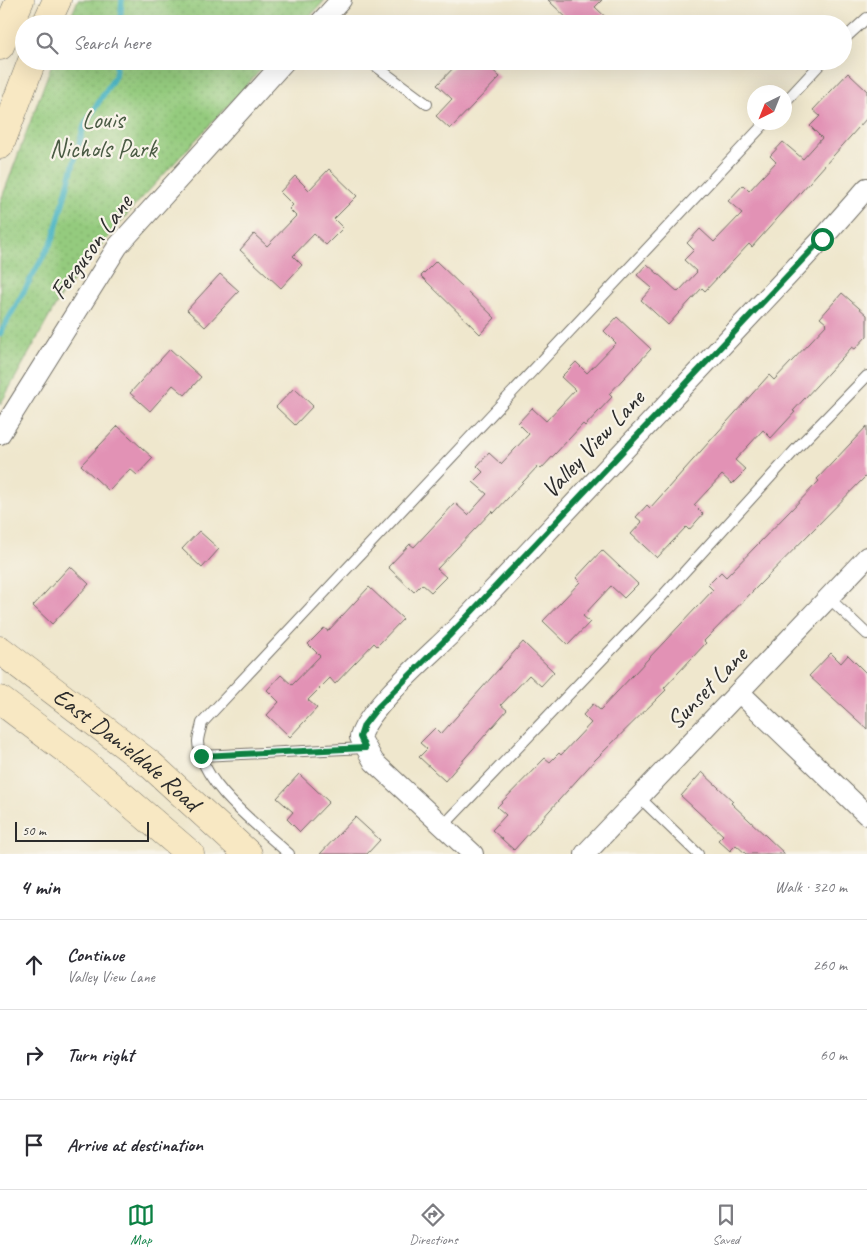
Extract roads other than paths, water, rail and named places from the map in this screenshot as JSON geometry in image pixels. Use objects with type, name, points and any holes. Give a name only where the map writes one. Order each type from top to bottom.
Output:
[{"type":"main road","points":[[15,54],[0,48],[20,0]]},
{"type":"main road","points":[[50,15],[56,0]]},
{"type":"main road","points":[[0,145],[29,70]]},
{"type":"main road","name":"East Danieldale Road","points":[[0,650],[151,765],[231,849]]},
{"type":"main road","name":"East Danieldale Road","points":[[0,700],[85,764],[190,854]]},
{"type":"street","points":[[328,15],[341,0]]},
{"type":"street","name":"Ferguson Lane","points":[[0,434],[118,246],[277,70]]},
{"type":"street","name":"Valley View Lane","points":[[363,742],[364,725],[378,707],[456,629],[809,253],[867,188]]},
{"type":"street","name":"Sunset Lane","points":[[585,854],[867,557]]},
{"type":"street","points":[[740,692],[867,815]]},
{"type":"street","points":[[363,742],[374,762],[473,854]]},
{"type":"lane","points":[[852,32],[867,18]]},
{"type":"lane","points":[[381,70],[427,104]]},
{"type":"lane","points":[[792,94],[815,70]]},
{"type":"lane","points":[[289,854],[228,798],[214,781],[201,756],[198,741],[202,723],[758,130]]},
{"type":"lane","points":[[443,826],[656,604],[796,450],[867,376]]},
{"type":"lane","points":[[829,598],[867,634]]},
{"type":"lane","points":[[201,756],[363,742]]},
{"type":"lane","points":[[639,797],[698,854]]},
{"type":"waterway","points":[[121,15],[122,0]]},
{"type":"waterway","points":[[0,334],[53,239],[84,126],[115,76],[116,70]]},
{"type":"park label","name":"Louis Nichols Park","points":[[103,134]]}]
